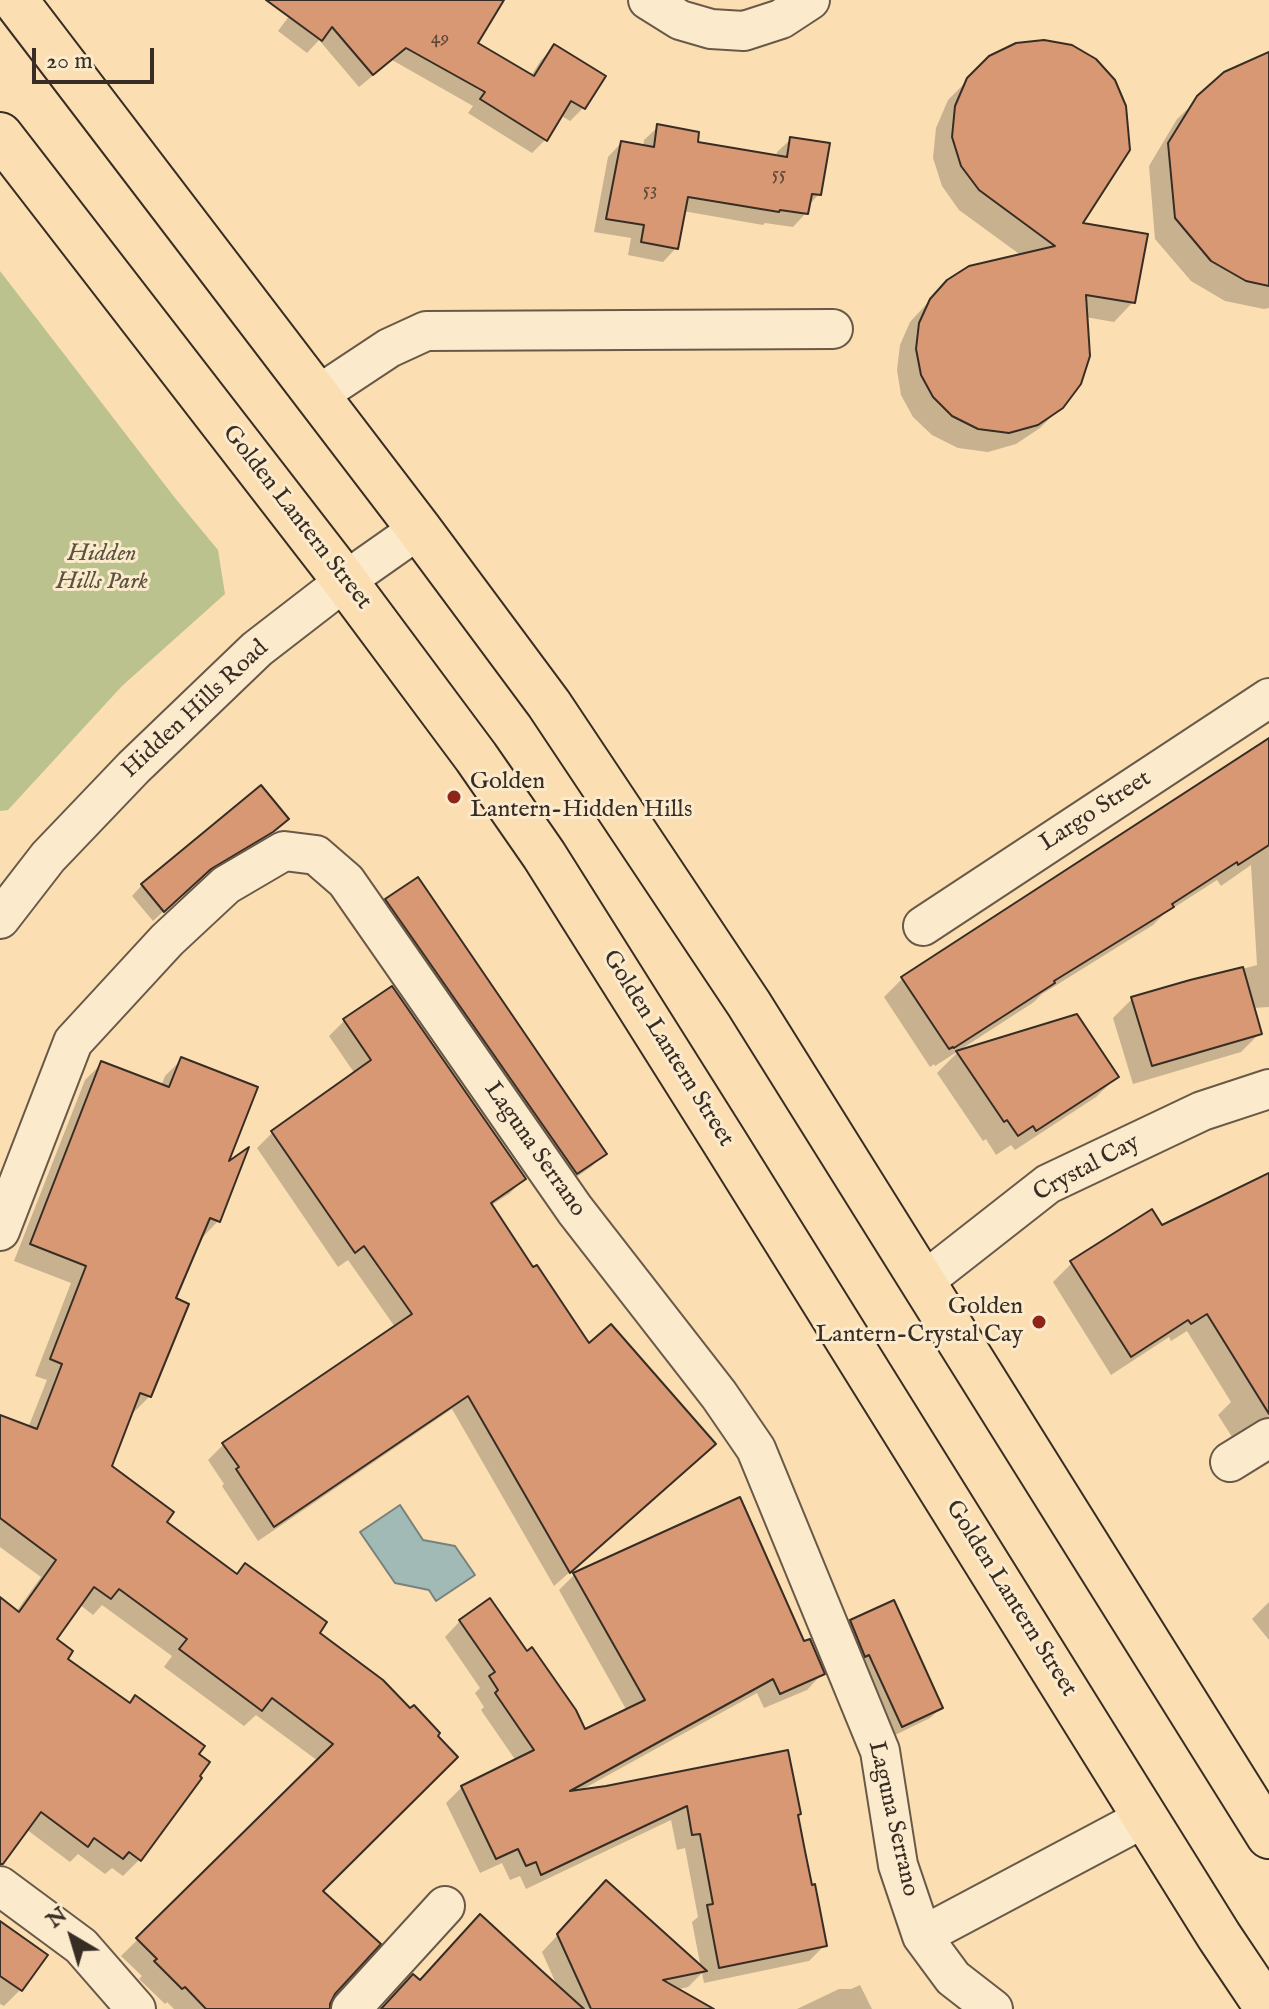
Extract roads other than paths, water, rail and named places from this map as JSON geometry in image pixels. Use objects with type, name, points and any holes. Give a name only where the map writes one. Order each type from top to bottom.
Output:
[{"type":"main road","points":[[15,0],[318,395],[549,704],[749,1004],[1269,1836]]},
{"type":"main road","name":"Golden Lantern Street","points":[[0,135],[345,581],[476,757],[544,855],[1219,1936],[1268,2009]]},
{"type":"street","points":[[648,0],[680,20],[711,29],[744,31],[781,19],[810,0]]},
{"type":"street","points":[[318,395],[389,348],[426,331],[833,329]]},
{"type":"street","name":"Hidden Hills Road","points":[[0,919],[48,857],[134,767],[257,649],[419,529]]},
{"type":"street","name":"Largo Street","points":[[923,926],[1269,698]]},
{"type":"street","name":"Laguna Serrano","points":[[0,1231],[73,1042],[167,940],[226,885],[284,851],[316,855],[346,881],[575,1210],[719,1395],[756,1449],[880,1751],[898,1865],[922,1936],[953,1978],[993,2009]]},
{"type":"street","name":"Crystal Cay","points":[[923,1282],[1048,1184],[1202,1111],[1269,1089]]},
{"type":"street","points":[[1230,1462],[1269,1438]]},
{"type":"street","points":[[922,1936],[1146,1817]]},
{"type":"street","points":[[0,1886],[81,1946],[136,2009]]},
{"type":"street","points":[[351,2009],[445,1906]]},
{"type":"water","points":[[400,1505],[423,1540],[455,1546],[475,1575],[436,1601],[429,1590],[395,1583],[360,1532]]},
{"type":"place","name":"Golden Lantern-Hidden Hills","points":[[454,797]]},
{"type":"place","name":"Golden Lantern-Crystal Cay","points":[[1039,1322]]},
{"type":"park label","name":"Hidden Hills Park","points":[[102,569]]}]
